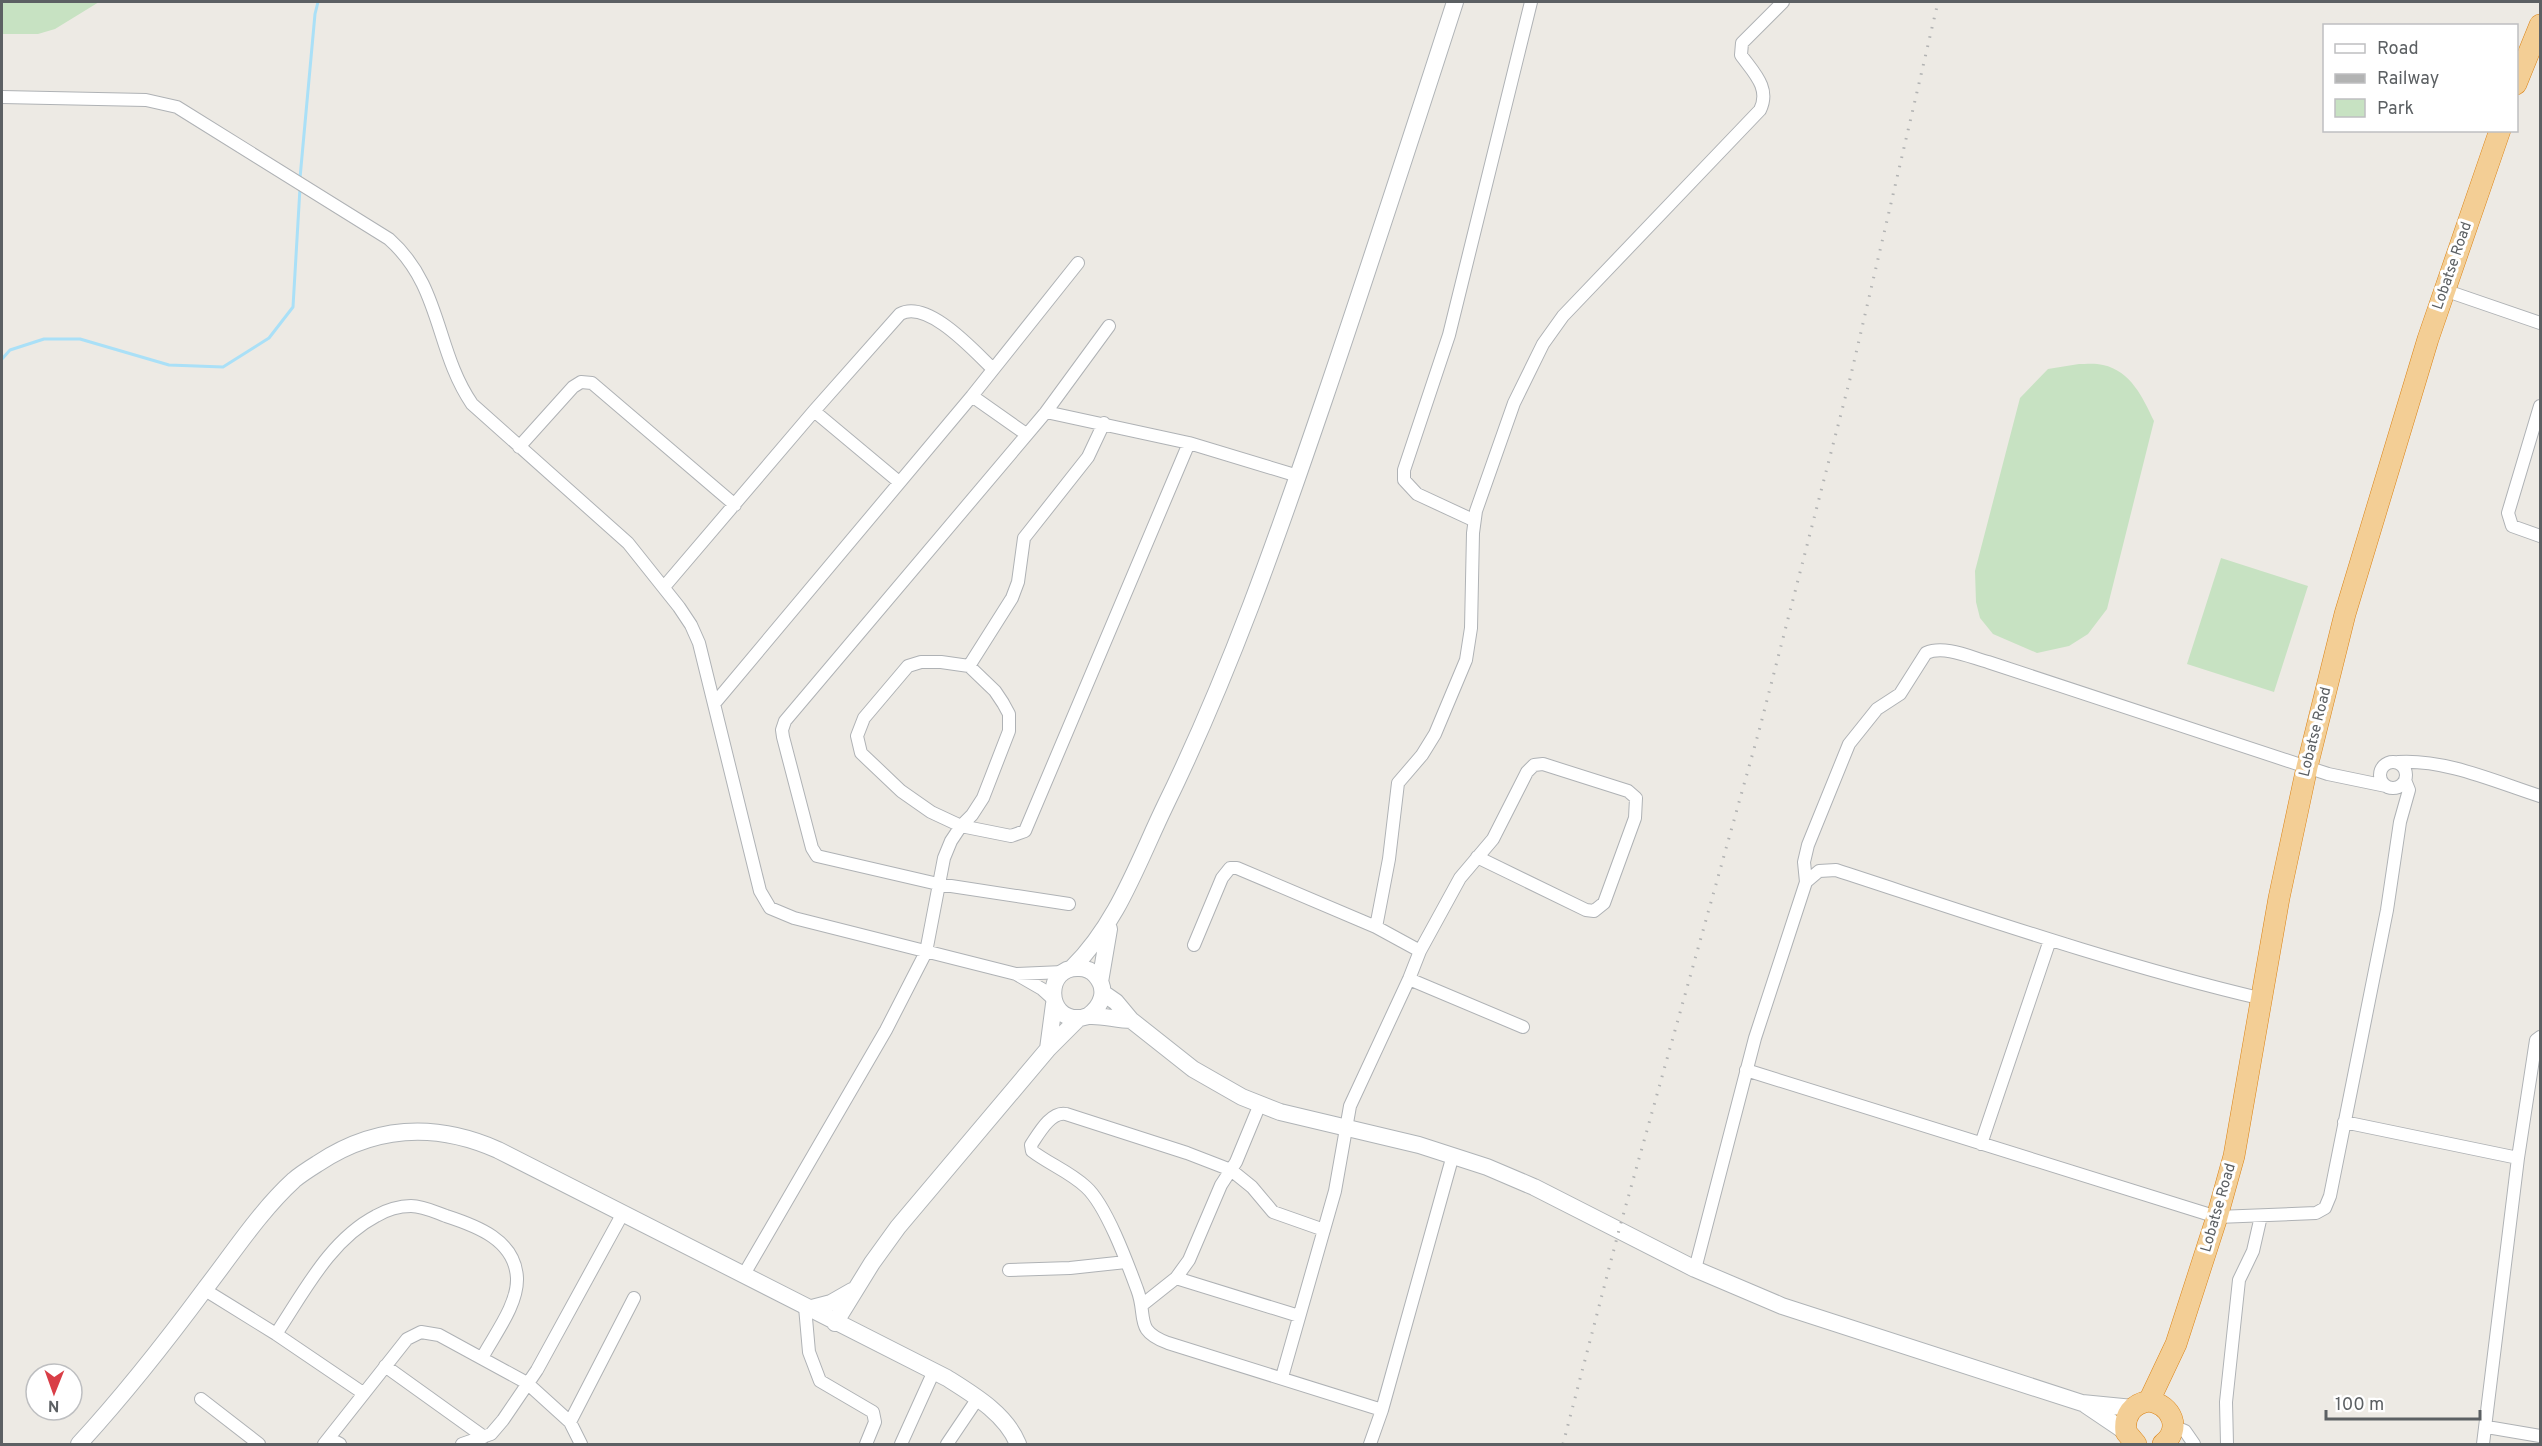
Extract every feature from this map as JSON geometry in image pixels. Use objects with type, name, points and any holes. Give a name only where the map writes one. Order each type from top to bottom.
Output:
[{"type":"highway","points":[[2518,82],[2541,25]]},
{"type":"highway","name":"Lobatse Road","points":[[2167,1434],[2176,1344],[2217,1217],[2242,1121],[2279,898],[2307,767],[2345,614],[2444,290],[2499,132]]},
{"type":"highway","name":"Lobatse Road","points":[[2131,1440],[2128,1415],[2141,1404],[2176,1344]]},
{"type":"highway","points":[[2141,1404],[2157,1402],[2167,1434]]},
{"type":"main road","points":[[1048,1049],[1054,1001],[1052,989],[1056,980],[1090,951],[1110,922],[1194,746],[1265,571],[1455,2]]},
{"type":"main road","points":[[835,1323],[898,1227],[1048,1049],[1084,1017],[1096,1010],[1110,922]]},
{"type":"main road","points":[[1067,970],[1083,968],[1093,973],[1101,987],[1131,1020],[1193,1069],[1220,1086],[1260,1104],[1312,1121],[1453,1155],[1534,1187],[1695,1269],[1782,1306],[2082,1403],[2141,1404]]},
{"type":"main road","points":[[1054,1001],[1060,1012],[1069,1017],[1131,1020]]},
{"type":"main road","points":[[79,1444],[115,1404],[272,1204],[295,1179],[332,1154],[390,1132],[436,1132],[476,1140],[623,1213],[933,1371],[978,1398],[1005,1423],[1018,1444]]},
{"type":"main road","points":[[805,1307],[831,1303],[856,1289]]},
{"type":"main road","points":[[856,1289],[854,1312],[859,1334]]},
{"type":"main road","points":[[2082,1403],[2131,1440]]},
{"type":"street","points":[[1473,520],[1417,494],[1404,480],[1404,470],[1449,335],[1531,2]]},
{"type":"street","points":[[1376,927],[1389,859],[1398,783],[1435,734],[1466,660],[1471,628],[1473,520],[1514,403],[1544,344],[1555,328],[1760,110],[1764,100],[1762,85],[1741,55],[1740,50],[1742,43],[1783,2]]},
{"type":"street","points":[[2,97],[146,100],[167,104],[185,111],[389,239],[414,266],[431,300],[456,376],[467,397],[478,411],[614,528],[664,588],[691,625],[699,643],[760,891],[770,908],[794,918],[1016,974],[1042,989],[1054,1001]]},
{"type":"street","points":[[714,704],[972,396],[1078,263]]},
{"type":"street","points":[[2444,290],[2541,323]]},
{"type":"street","points":[[664,588],[814,411],[906,311],[921,312],[935,319],[993,369]]},
{"type":"street","points":[[1069,904],[938,884],[826,859],[814,853],[783,737],[783,726],[1047,411],[1109,327]]},
{"type":"street","points":[[519,447],[573,387],[581,382],[592,383],[735,505]]},
{"type":"street","points":[[972,396],[1026,434]]},
{"type":"street","points":[[2541,406],[2508,513],[2512,526],[2541,536]]},
{"type":"street","points":[[814,411],[898,482]]},
{"type":"street","points":[[1047,411],[1189,443],[1298,476]]},
{"type":"street","points":[[969,666],[1012,598],[1018,582],[1024,538],[1088,457],[1104,423]]},
{"type":"street","points":[[743,1276],[886,1030],[926,952],[938,884],[951,841],[961,826],[983,798],[1006,740],[1010,722],[1009,714],[995,691],[969,666],[941,662],[921,662],[908,666],[864,718],[857,736],[857,746],[866,760],[916,801],[961,826],[1011,837],[1020,834],[1029,825],[1189,443]]},
{"type":"street","points":[[1695,1269],[1746,1070],[1766,1001],[1806,882],[1804,862],[1808,845],[1849,744],[1876,710],[1900,694],[1926,652],[1940,650],[1988,662],[2356,781],[2390,787],[2400,786],[2406,779],[2430,764]]},
{"type":"street","points":[[2356,781],[2381,769],[2388,762],[2430,764],[2463,771],[2541,796]]},
{"type":"street","points":[[1746,1070],[2217,1217],[2307,1215],[2325,1208],[2330,1196],[2387,910],[2400,822],[2409,790],[2405,769],[2398,762]]},
{"type":"street","points":[[1282,1377],[1335,1191],[1350,1106],[1420,951],[1460,879],[1477,857],[1493,839],[1527,772],[1534,765],[1543,764],[1628,791],[1636,798],[1635,818],[1604,903],[1594,911],[1586,910],[1477,857]]},
{"type":"street","points":[[2381,769],[2380,778],[2390,787],[2400,822]]},
{"type":"street","points":[[1194,945],[1222,878],[1230,868],[1245,870],[1376,927],[1420,951]]},
{"type":"street","points":[[1806,882],[1819,871],[1836,870],[2050,940],[2164,974],[2263,999]]},
{"type":"street","points":[[1982,1144],[2050,940]]},
{"type":"street","points":[[1016,974],[1067,970]]},
{"type":"street","points":[[1409,979],[1523,1027]]},
{"type":"street","points":[[2483,1444],[2487,1427],[2518,1158],[2536,1040],[2541,1037]]},
{"type":"street","points":[[1142,1305],[1176,1278],[1189,1260],[1221,1185],[1231,1170],[1260,1104]]},
{"type":"street","points":[[1324,1230],[1273,1212],[1252,1187],[1231,1170],[1187,1153],[1066,1114],[1058,1113],[1052,1118],[1035,1139],[1031,1148],[1087,1188],[1096,1198],[1126,1262],[1142,1305],[1145,1329],[1157,1339],[1382,1410]]},
{"type":"street","points":[[2344,1122],[2518,1158]]},
{"type":"street","points":[[1370,1444],[1382,1410],[1453,1155]]},
{"type":"street","points":[[276,1334],[318,1270],[337,1246],[376,1215],[412,1206],[492,1234],[513,1260],[517,1279],[514,1294],[482,1358]]},
{"type":"street","points":[[385,1366],[457,1416],[473,1442],[496,1430],[543,1360],[623,1213]]},
{"type":"street","points":[[2227,1444],[2226,1402],[2239,1280],[2253,1251],[2261,1216]]},
{"type":"street","points":[[1009,1270],[1070,1268],[1126,1262]]},
{"type":"street","points":[[1176,1278],[1299,1316]]},
{"type":"street","points":[[205,1290],[276,1334],[363,1393]]},
{"type":"street","points":[[570,1422],[634,1298]]},
{"type":"street","points":[[805,1307],[809,1352],[820,1381],[873,1412],[875,1422],[866,1444]]},
{"type":"street","points":[[340,1444],[326,1441],[407,1339],[421,1332],[440,1335],[528,1383],[570,1422],[584,1444]]},
{"type":"street","points":[[901,1444],[933,1371]]},
{"type":"street","points":[[947,1444],[978,1398]]},
{"type":"street","points":[[201,1399],[259,1444]]},
{"type":"street","points":[[2487,1427],[2541,1436]]},
{"type":"street","points":[[2167,1434],[2185,1431],[2194,1444]]},
{"type":"green space","points":[[2,2],[99,2],[55,29],[38,34],[2,34]]},
{"type":"green space","points":[[2079,364],[2100,364],[2113,368],[2129,379],[2154,421],[2107,609],[2088,634],[2069,646],[2037,653],[1993,634],[1980,618],[1976,602],[1975,571],[2020,398],[2048,369]]},
{"type":"green space","points":[[2221,558],[2308,586],[2274,692],[2187,664]]},
{"type":"waterway","points":[[300,178],[318,2]]},
{"type":"waterway","points":[[2,359],[10,350],[44,339],[80,339],[169,365],[223,367],[269,338],[293,307],[300,188]]},
{"type":"railway","points":[[1563,1444],[1619,1230],[1759,731],[1850,379],[1938,2]]}]
